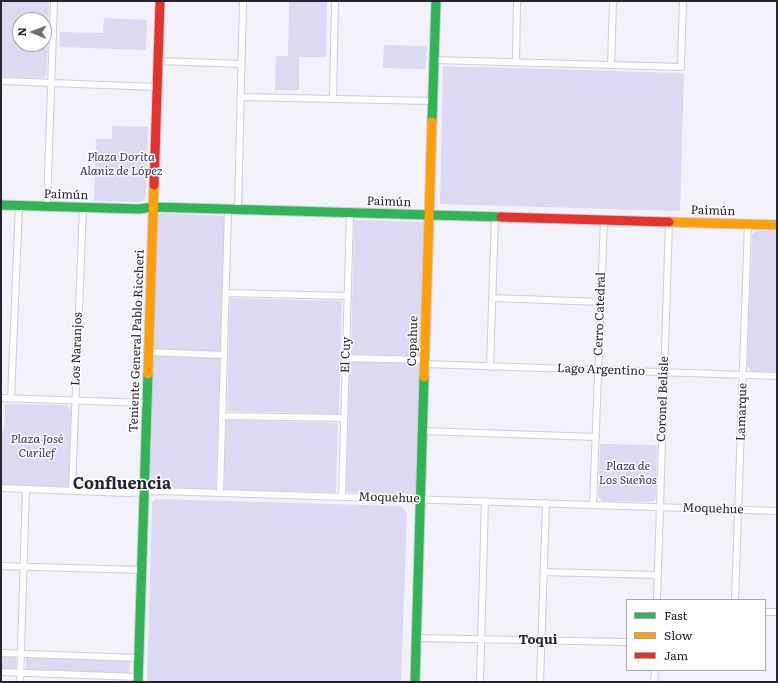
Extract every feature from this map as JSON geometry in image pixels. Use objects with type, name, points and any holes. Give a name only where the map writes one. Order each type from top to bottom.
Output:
[{"type":"street","points":[[47,206],[54,1]]},
{"type":"street","name":"Teniente General Pablo Riccheri","points":[[138,679],[160,1]]},
{"type":"street","points":[[238,210],[244,1]]},
{"type":"street","points":[[333,99],[335,1]]},
{"type":"street","name":"Copahue","points":[[415,682],[436,1]]},
{"type":"street","points":[[516,62],[518,1]]},
{"type":"street","points":[[611,65],[613,1]]},
{"type":"street","points":[[434,60],[681,67],[683,1]]},
{"type":"street","points":[[158,61],[242,64]]},
{"type":"street","points":[[1,81],[157,87]]},
{"type":"street","points":[[241,97],[433,101]]},
{"type":"street","name":"Paimún","points":[[1,205],[142,209],[153,207],[777,225]]},
{"type":"street","points":[[11,399],[19,205]]},
{"type":"street","name":"Los Naranjos","points":[[72,491],[82,208]]},
{"type":"street","points":[[220,493],[228,210]]},
{"type":"street","name":"El Cuy","points":[[342,496],[350,213]]},
{"type":"street","points":[[490,367],[495,217]]},
{"type":"street","name":"Cerro Catedral","points":[[593,505],[604,220]]},
{"type":"street","name":"Coronel Belisle","points":[[657,599],[669,222]]},
{"type":"street","name":"Lamarque","points":[[735,599],[748,224]]},
{"type":"street","points":[[226,293],[348,296]]},
{"type":"street","points":[[492,298],[601,302]]},
{"type":"street","points":[[148,352],[224,355]]},
{"type":"street","name":"Lago Argentino","points":[[346,358],[490,367],[777,376]]},
{"type":"street","points":[[1,398],[147,403]]},
{"type":"street","points":[[222,416],[344,418]]},
{"type":"street","points":[[423,431],[596,437]]},
{"type":"street","points":[[20,682],[23,567],[28,487]]},
{"type":"street","name":"Moquehue","points":[[1,488],[28,487],[72,491],[128,493],[160,491],[342,496],[777,511]]},
{"type":"street","points":[[480,682],[485,501]]},
{"type":"street","points":[[540,682],[546,503]]},
{"type":"street","points":[[1,566],[141,570]]},
{"type":"street","points":[[544,572],[658,575]]},
{"type":"street","points":[[766,612],[777,612]]},
{"type":"street","points":[[417,638],[626,642]]},
{"type":"street","points":[[1,653],[138,658]]},
{"type":"street","points":[[654,682],[655,671]]},
{"type":"street","points":[[1,672],[138,679]]},
{"type":"path","points":[[45,1],[45,12]]},
{"type":"path","points":[[43,71],[44,52]]},
{"type":"path","points":[[129,200],[137,200],[144,193],[146,127]]},
{"type":"path","points":[[94,199],[99,199],[109,176],[116,165],[146,133]]},
{"type":"path","points":[[756,234],[777,259]]},
{"type":"path","points":[[752,303],[777,303]]},
{"type":"path","points":[[751,368],[777,342]]},
{"type":"path","points":[[4,406],[11,406]]},
{"type":"path","points":[[18,406],[23,406],[28,487]]},
{"type":"path","points":[[620,482],[636,498],[638,446]]},
{"type":"path","points":[[601,465],[637,467]]},
{"type":"path","points":[[602,497],[637,467]]},
{"type":"green space","points":[[1,1],[49,1],[49,12],[12,12],[12,52],[48,52],[47,73],[45,77],[1,77]]},
{"type":"green space","points":[[289,1],[327,1],[326,57],[299,57],[299,90],[275,90],[276,56],[288,56]]},
{"type":"green space","points":[[104,18],[147,20],[146,50],[60,47],[60,32],[103,33]]},
{"type":"green space","points":[[384,45],[427,46],[426,69],[383,68]]},
{"type":"green space","points":[[443,66],[684,73],[680,211],[440,204]]},
{"type":"green space","name":"Plaza Dorita Alaniz de López","points":[[112,126],[148,127],[146,195],[144,200],[140,202],[94,201],[96,139],[112,139]]},
{"type":"green space","points":[[158,213],[225,216],[220,352],[153,349]]},
{"type":"green space","points":[[354,220],[424,222],[420,356],[351,354]]},
{"type":"green space","points":[[756,231],[777,231],[777,372],[751,371],[747,365],[752,234]]},
{"type":"green space","points":[[230,298],[342,301],[339,414],[227,411]]},
{"type":"green space","points":[[153,356],[220,358],[216,489],[149,487]]},
{"type":"green space","points":[[350,361],[420,364],[416,495],[346,492]]},
{"type":"green space","name":"Plaza José Curilef","points":[[5,404],[64,405],[70,407],[69,481],[66,488],[2,486],[1,431],[4,431]]},
{"type":"green space","points":[[226,420],[338,423],[336,492],[224,490]]},
{"type":"green space","name":"Plaza de Los Sueños","points":[[600,444],[657,445],[656,496],[654,501],[604,501],[600,499],[598,495]]},
{"type":"green space","points":[[156,499],[401,506],[407,513],[401,682],[147,682],[152,502]]},
{"type":"green space","points":[[1,656],[16,657],[16,669],[1,669]]},
{"type":"green space","points":[[26,657],[130,661],[129,674],[26,669]]},
{"type":"traffic: fast","points":[[432,122],[436,1]]},
{"type":"traffic: fast","points":[[1,205],[139,209],[153,207],[501,217]]},
{"type":"traffic: fast","points":[[138,682],[148,374]]},
{"type":"traffic: fast","points":[[415,682],[424,377]]},
{"type":"traffic: slow","points":[[424,377],[432,122]]},
{"type":"traffic: slow","points":[[148,374],[154,185]]},
{"type":"traffic: slow","points":[[669,222],[777,225]]},
{"type":"traffic: jam","points":[[154,185],[160,1]]},
{"type":"traffic: jam","points":[[501,217],[669,222]]},
{"type":"district","name":"Confluencia","points":[[122,484]]},
{"type":"district","name":"Toqui","points":[[538,640]]}]
